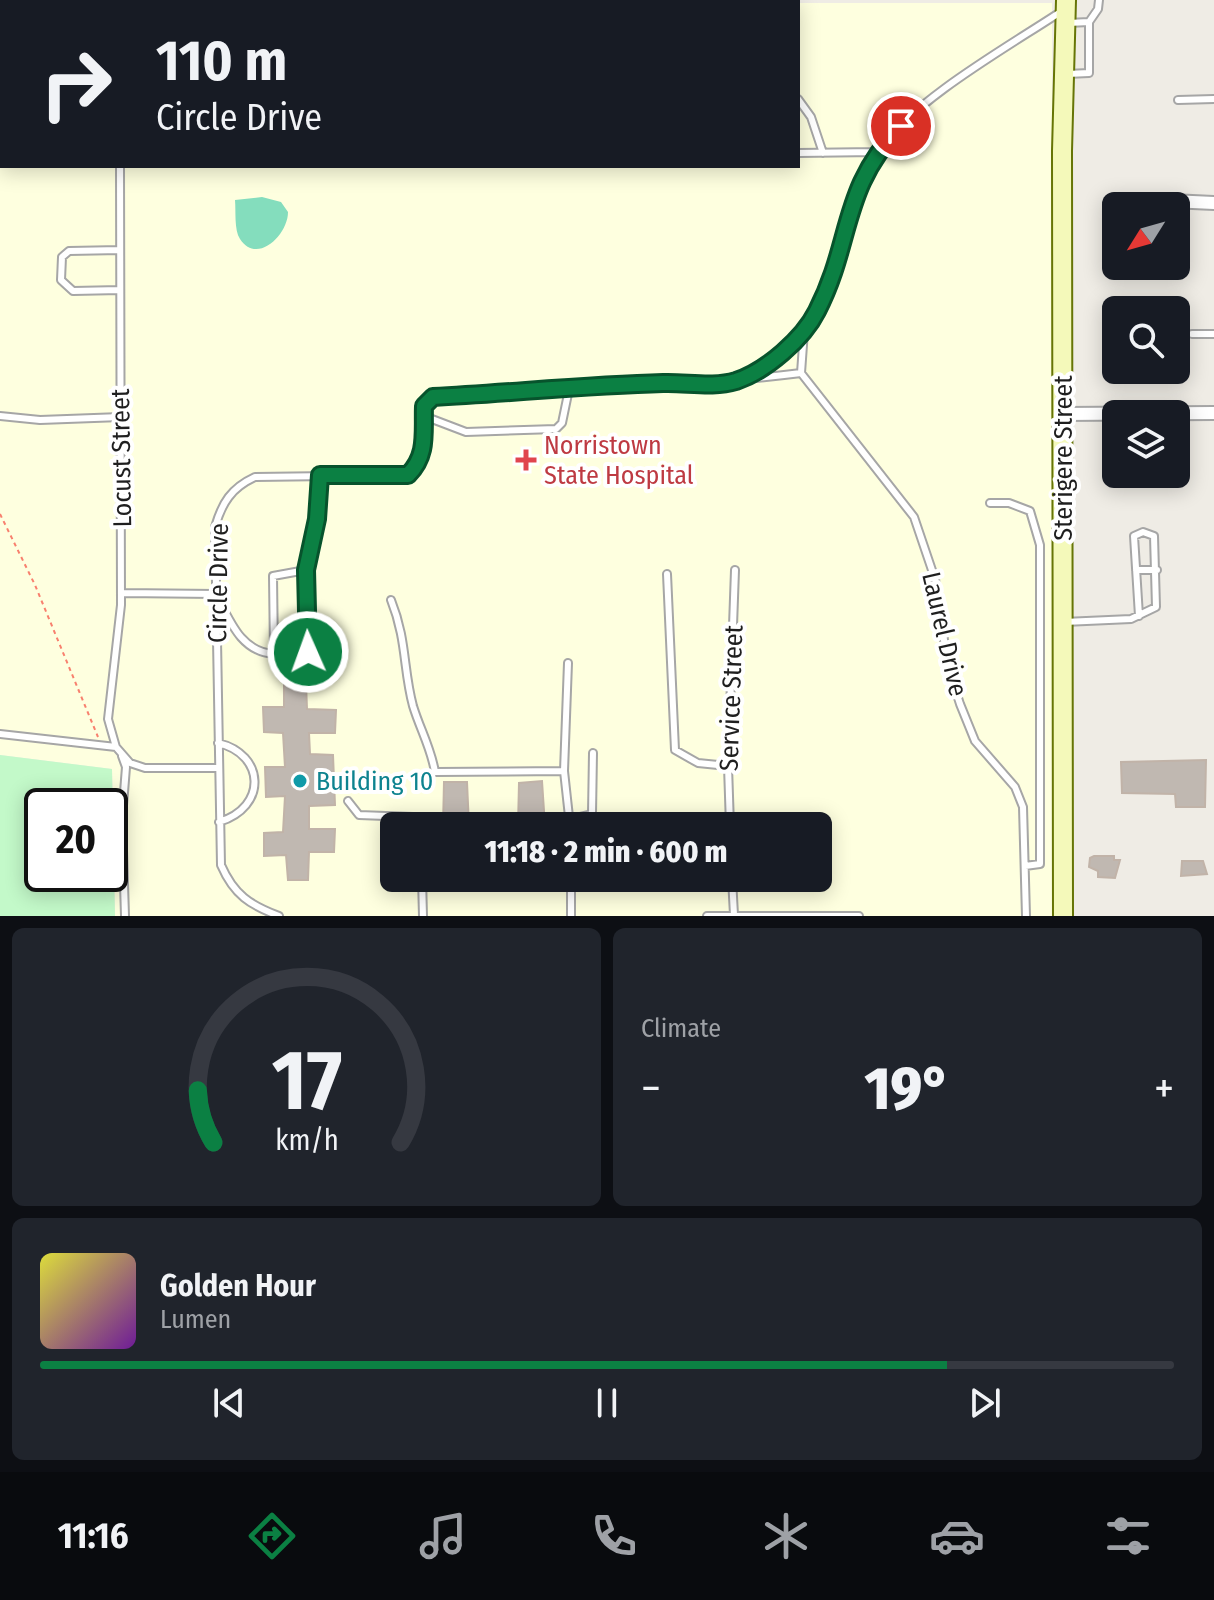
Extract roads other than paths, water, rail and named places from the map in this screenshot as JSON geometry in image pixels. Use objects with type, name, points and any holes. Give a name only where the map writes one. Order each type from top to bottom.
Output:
[{"type":"street","name":"Sterigere Street","points":[[1063,916],[1065,11]]},
{"type":"street","points":[[1190,202],[1214,203]]},
{"type":"street","points":[[1062,414],[1214,413]]},
{"type":"lane","points":[[1063,74],[1089,73],[1089,22],[1098,9],[1099,0]]},
{"type":"lane","points":[[735,381],[757,370],[804,331],[825,293],[857,186],[876,152],[929,103],[1065,11],[1089,22]]},
{"type":"lane","points":[[1178,100],[1214,99]]},
{"type":"lane","points":[[800,102],[811,117],[823,153]]},
{"type":"lane","points":[[800,153],[876,152]]},
{"type":"lane","name":"Locust Street","points":[[116,747],[108,719],[108,695],[122,593],[120,168]]},
{"type":"lane","points":[[120,250],[69,251],[62,257],[61,280],[73,291],[120,290]]},
{"type":"lane","points":[[424,416],[466,432],[556,429],[562,423],[569,389],[735,381],[801,373],[804,331]]},
{"type":"lane","points":[[1192,334],[1214,334]]},
{"type":"lane","name":"Laurel Drive","points":[[801,373],[914,517],[935,579],[948,667],[960,704],[975,741],[1015,787],[1023,807],[1026,916]]},
{"type":"lane","name":"Circle Drive","points":[[279,916],[252,906],[228,881],[221,865],[215,527],[220,510],[238,485],[255,477],[408,475],[419,465],[424,451],[424,406],[433,397],[569,389]]},
{"type":"lane","points":[[0,416],[40,420],[121,417]]},
{"type":"lane","points":[[122,593],[216,594],[246,645],[258,653],[308,652],[306,570],[317,519],[320,475]]},
{"type":"lane","points":[[990,503],[1009,503],[1030,511],[1040,545],[1040,864],[1025,866]]},
{"type":"lane","points":[[1064,622],[1139,616],[1156,607],[1154,536],[1143,532],[1134,536],[1139,616]]},
{"type":"lane","points":[[274,654],[273,576],[306,570]]},
{"type":"lane","name":"Service Street","points":[[730,812],[728,766],[735,570]]},
{"type":"lane","points":[[1136,570],[1157,570]]},
{"type":"lane","points":[[667,574],[675,750],[698,763],[728,766]]},
{"type":"lane","points":[[391,600],[407,653],[413,704],[432,751],[435,772],[564,771]]},
{"type":"lane","points":[[568,663],[564,771],[569,812]]},
{"type":"lane","points":[[0,734],[116,747],[126,767],[122,818],[125,916]]},
{"type":"lane","points":[[218,743],[232,746],[243,755],[251,768],[254,785],[250,802],[242,813],[219,822]]},
{"type":"lane","points":[[592,812],[593,753]]},
{"type":"lane","points":[[121,755],[130,763],[145,768],[218,768]]},
{"type":"lane","points":[[348,801],[359,815],[380,816]]},
{"type":"lane","points":[[422,892],[423,916]]},
{"type":"lane","points":[[571,892],[571,916]]},
{"type":"lane","points":[[733,892],[734,915]]},
{"type":"lane","points":[[251,916],[252,906]]},
{"type":"lane","points":[[707,916],[859,916]]},
{"type":"lane","points":[[1056,916],[1063,916]]},
{"type":"place","name":"Norristown State Hospital","points":[[526,460]]},
{"type":"place","name":"Building 10","points":[[300,781]]}]
